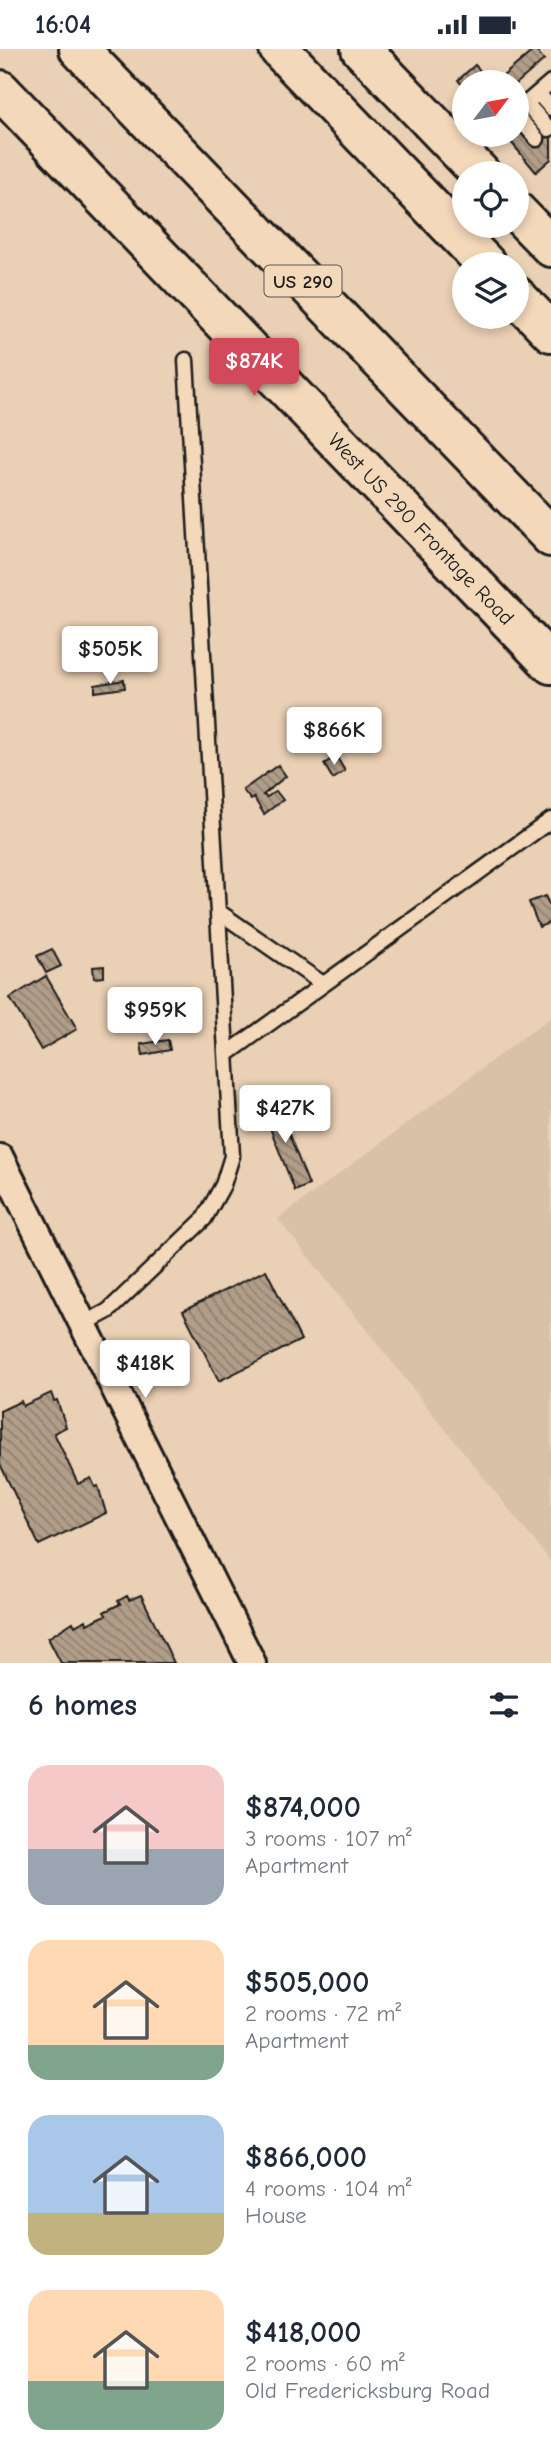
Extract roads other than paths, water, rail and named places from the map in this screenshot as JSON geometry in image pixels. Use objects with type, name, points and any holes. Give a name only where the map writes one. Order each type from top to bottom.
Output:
[{"type":"main road","name":"US 290","points":[[79,49],[551,537]]},
{"type":"main road","points":[[279,49],[474,252]]},
{"type":"main road","points":[[361,49],[477,155]]},
{"type":"main road","name":"West US 290 Frontage Road","points":[[0,90],[551,664]]},
{"type":"main road","points":[[529,224],[551,247]]},
{"type":"main road","points":[[529,309],[551,332]]},
{"type":"street","points":[[0,1158],[252,1663]]},
{"type":"lane","points":[[529,101],[551,83]]},
{"type":"lane","points":[[538,93],[551,108]]},
{"type":"lane","points":[[529,117],[548,129]]},
{"type":"lane","points":[[529,126],[537,139]]},
{"type":"lane","points":[[82,1325],[108,1311],[204,1219],[223,1185],[232,1156],[186,360]]},
{"type":"lane","points":[[227,1054],[551,820]]},
{"type":"lane","points":[[219,912],[323,984]]}]
